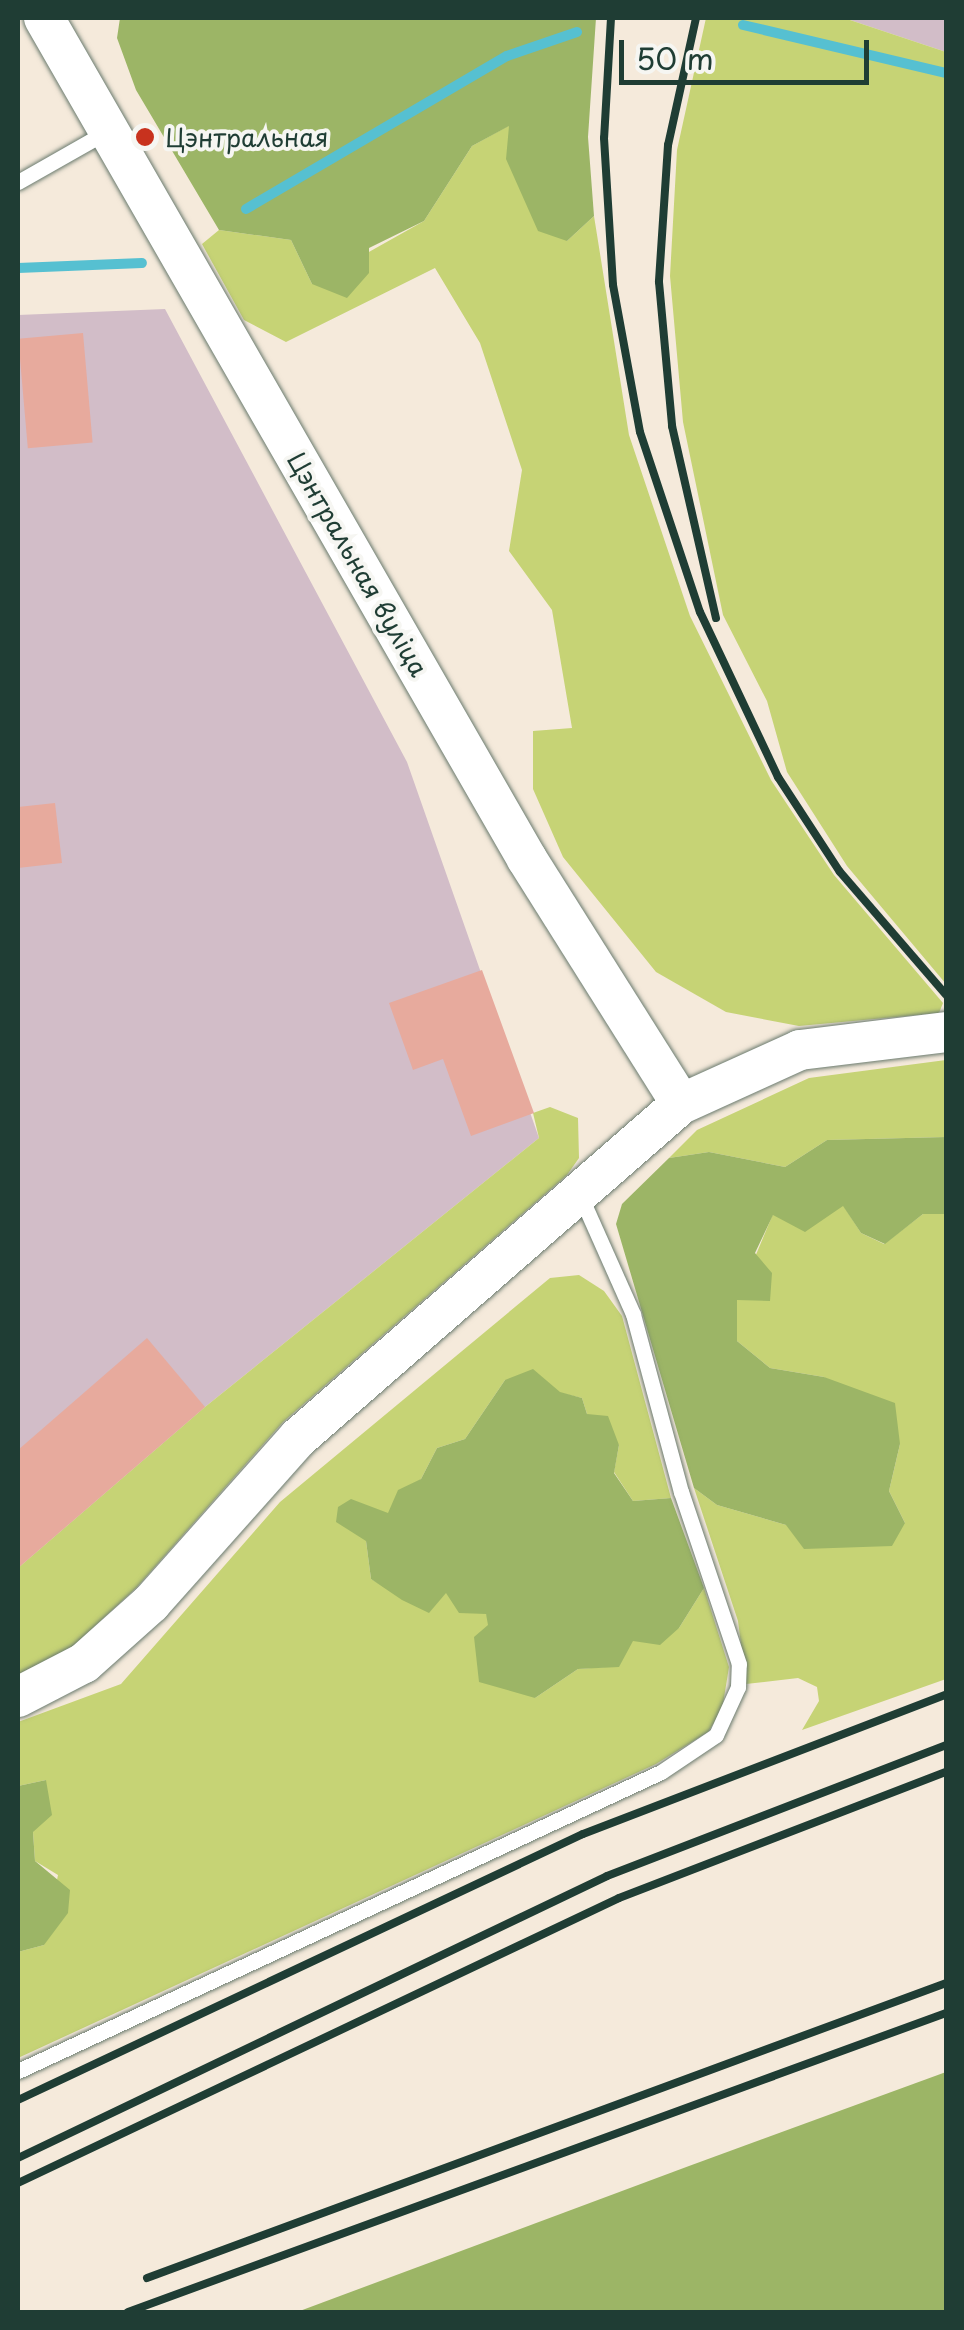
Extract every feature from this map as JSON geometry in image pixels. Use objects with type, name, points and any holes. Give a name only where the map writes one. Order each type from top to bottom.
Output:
[{"type":"street","name":"Цэнтральная вуліца","points":[[44,18],[526,859],[681,1104]]},
{"type":"street","points":[[18,1697],[84,1664],[151,1603],[298,1438],[681,1104],[800,1050],[946,1032]]},
{"type":"lane","points":[[18,182],[110,130]]},
{"type":"lane","points":[[18,2071],[660,1772],[698,1751],[723,1724],[738,1687],[728,1623],[681,1492],[633,1314],[580,1195]]},
{"type":"shaded area","points":[[844,18],[946,18],[946,52]]},
{"type":"shaded area","points":[[165,309],[407,762],[539,1138],[205,1407],[18,1568],[18,315]]},
{"type":"green space","points":[[120,18],[596,18],[588,137],[594,216],[567,241],[538,231],[506,159],[509,126],[472,146],[424,221],[369,248],[369,273],[347,298],[312,284],[291,240],[219,230],[136,90],[117,38]]},
{"type":"green space","points":[[706,18],[844,18],[946,52],[946,984],[847,866],[787,772],[767,701],[723,615],[683,422],[670,276],[677,150]]},
{"type":"green space","points":[[510,125],[567,241],[594,216],[629,435],[690,616],[771,780],[834,875],[943,1003],[939,1013],[799,1026],[726,1012],[656,972],[563,857],[533,789],[533,731],[572,728],[552,610],[509,551],[522,470],[480,343],[435,268],[286,342],[244,320],[202,244],[219,230],[291,240],[312,284],[424,221],[472,146]]},
{"type":"green space","points":[[946,1060],[946,1137],[827,1140],[785,1167],[709,1152],[669,1158],[697,1130],[809,1078]]},
{"type":"green space","points":[[550,1107],[578,1118],[579,1158],[567,1175],[283,1422],[137,1587],[70,1649],[18,1678],[18,1568],[205,1407],[539,1138],[533,1113]]},
{"type":"green space","points":[[946,1137],[946,1214],[923,1214],[885,1244],[861,1233],[843,1206],[805,1232],[773,1215],[755,1253],[772,1273],[770,1301],[737,1300],[737,1341],[770,1368],[824,1377],[895,1403],[900,1444],[889,1491],[905,1523],[892,1546],[804,1549],[786,1525],[717,1505],[694,1488],[616,1224],[622,1204],[669,1158],[709,1152],[785,1167],[827,1140]]},
{"type":"green space","points":[[843,1205],[861,1233],[884,1244],[923,1214],[946,1214],[946,1679],[802,1730],[819,1701],[817,1687],[798,1678],[746,1684],[738,1621],[694,1488],[717,1505],[786,1525],[905,1523],[889,1491],[900,1444],[824,1377],[770,1368],[737,1341],[737,1300],[773,1214]]},
{"type":"green space","points":[[579,1275],[604,1291],[622,1316],[671,1498],[633,1501],[614,1472],[619,1445],[587,1414],[582,1398],[505,1380],[465,1439],[437,1448],[421,1479],[366,1541],[371,1579],[429,1612],[446,1592],[486,1614],[535,1698],[578,1669],[619,1666],[632,1640],[679,1628],[704,1588],[729,1667],[722,1710],[708,1732],[656,1764],[18,2058],[18,1952],[44,1945],[58,1875],[35,1861],[33,1832],[46,1780],[18,1786],[18,1722],[121,1684],[280,1502],[550,1278]]},
{"type":"green space","points":[[533,1369],[560,1392],[582,1398],[587,1414],[608,1416],[619,1445],[614,1473],[633,1501],[671,1498],[704,1588],[679,1628],[660,1645],[633,1641],[619,1667],[578,1669],[535,1698],[479,1682],[474,1637],[488,1625],[486,1614],[459,1613],[446,1593],[429,1613],[402,1600],[371,1579],[366,1541],[336,1522],[338,1507],[351,1499],[388,1513],[398,1490],[421,1479],[437,1448],[465,1439],[505,1380]]},
{"type":"green space","points":[[46,1780],[52,1815],[33,1832],[35,1861],[70,1890],[68,1913],[44,1945],[18,1952],[18,1786]]},
{"type":"green space","points":[[946,2072],[946,2312],[297,2312],[689,2166]]},
{"type":"building","points":[[83,333],[93,443],[28,448],[18,339]]},
{"type":"building","points":[[55,803],[62,863],[18,868],[18,807]]},
{"type":"building","points":[[482,970],[534,1113],[471,1136],[443,1059],[413,1070],[389,1003]]},
{"type":"building","points":[[147,1338],[205,1407],[18,1568],[18,1450]]},
{"type":"waterway","points":[[743,25],[946,73]]},
{"type":"waterway","points":[[246,209],[507,56],[577,32]]},
{"type":"waterway","points":[[18,268],[142,263]]},
{"type":"railway","points":[[611,18],[604,138],[613,285],[640,432],[700,612],[778,777],[840,872],[946,995]]},
{"type":"railway","points":[[696,18],[668,145],[659,282],[672,426],[716,618]]},
{"type":"railway","points":[[18,2100],[583,1834],[946,1695]]},
{"type":"railway","points":[[18,2158],[607,1876],[946,1745]]},
{"type":"railway","points":[[18,2183],[619,1898],[946,1772]]},
{"type":"railway","points":[[147,2278],[946,1983]]},
{"type":"railway","points":[[128,2312],[946,2013]]},
{"type":"place","name":"Цэнтральная","points":[[145,137]]}]
